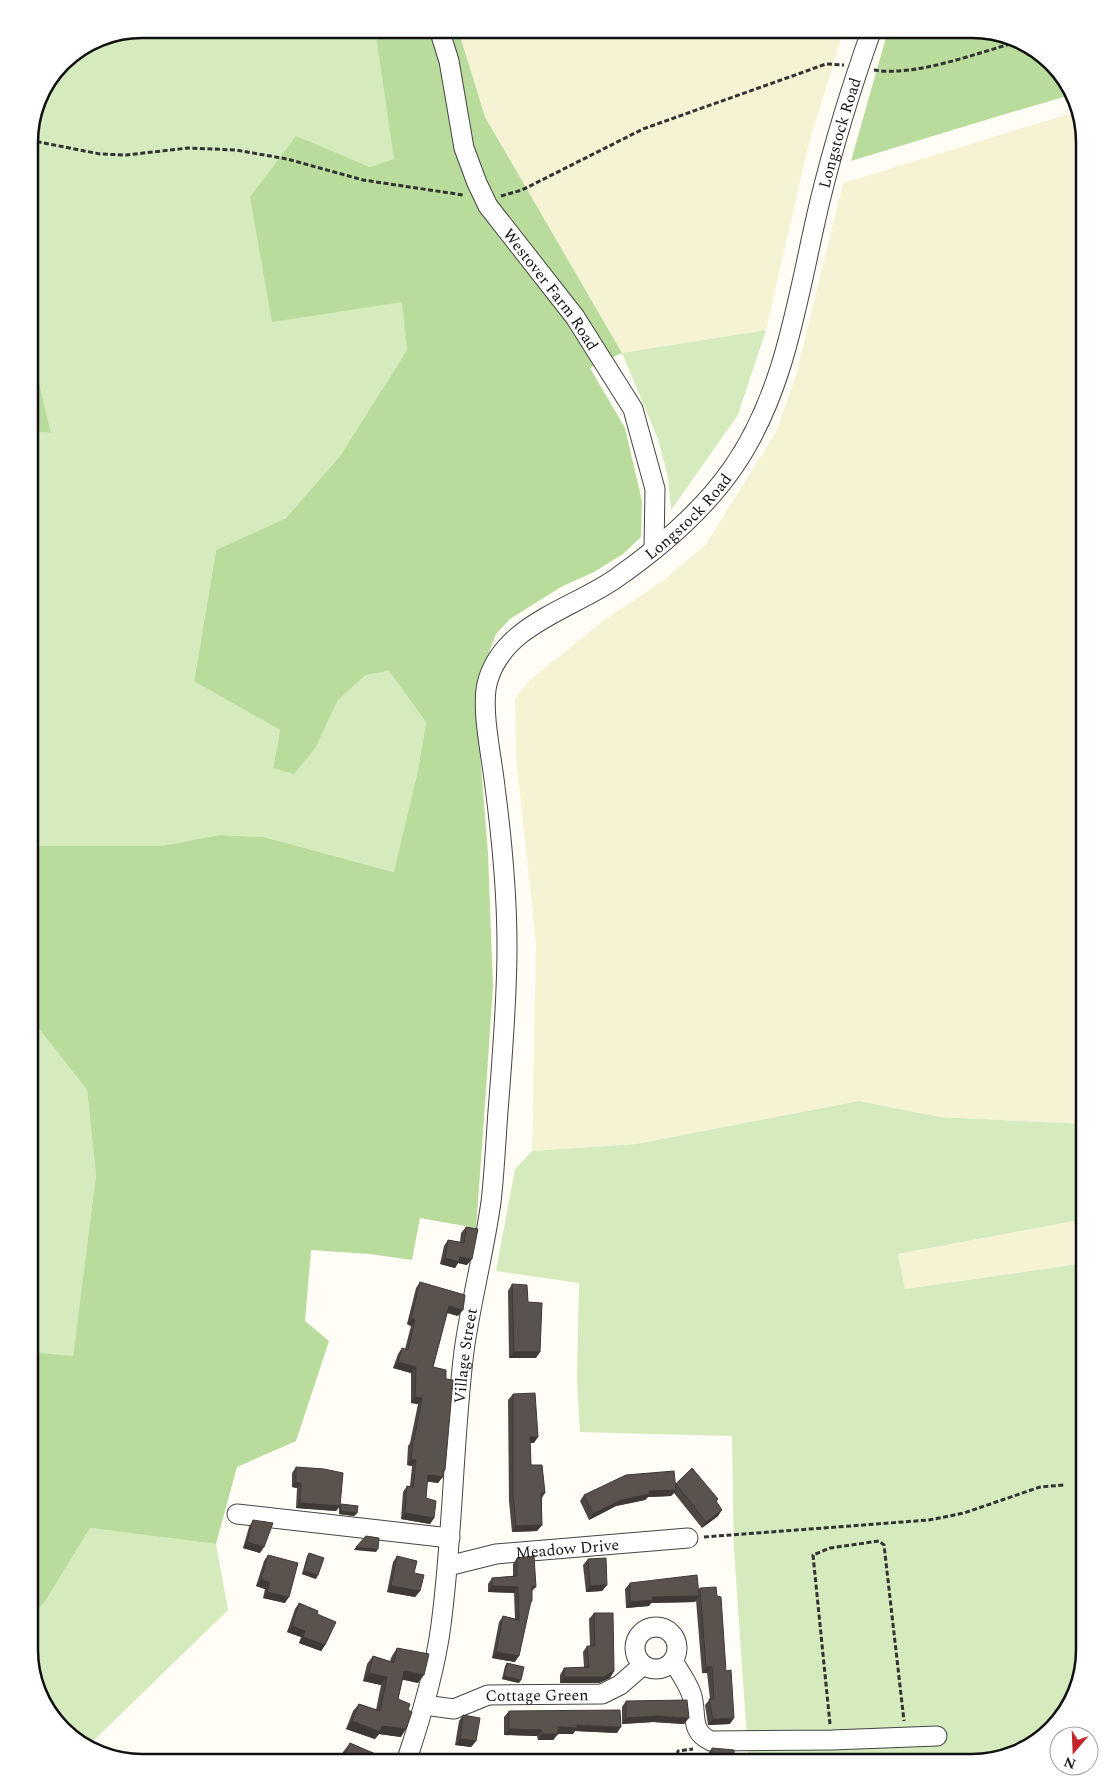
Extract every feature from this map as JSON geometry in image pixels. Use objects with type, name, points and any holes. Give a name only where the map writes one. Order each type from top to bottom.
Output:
[{"type":"street","name":"Westover Farm Road","points":[[441,38],[449,61],[464,148],[488,206],[575,316],[633,409],[655,489],[654,549]]},
{"type":"street","name":"Longstock Road","points":[[507,945],[506,887],[486,707],[486,686],[491,672],[508,645],[520,634],[564,607],[615,580],[654,549],[696,511],[733,467],[764,413],[783,357],[831,156],[869,38]]},
{"type":"street","name":"Village Street","points":[[409,1753],[424,1705],[440,1630],[448,1566],[457,1420],[464,1353],[492,1193],[506,998],[507,945]]},
{"type":"street","points":[[237,1514],[450,1538]]},
{"type":"street","name":"Meadow Drive","points":[[448,1566],[496,1554],[688,1538]]},
{"type":"street","points":[[654,1626],[668,1629],[673,1634],[678,1648],[673,1661],[668,1666],[655,1669],[643,1665],[635,1652],[636,1638],[641,1632],[654,1626]]},
{"type":"street","points":[[673,1661],[691,1693],[696,1727],[702,1737],[711,1740],[832,1740],[937,1736]]},
{"type":"street","name":"Cottage Green","points":[[424,1705],[454,1709],[488,1695],[602,1694],[620,1685],[643,1665]]},
{"type":"path","points":[[869,69],[888,72],[922,68],[1009,44]]},
{"type":"path","points":[[498,197],[522,190],[643,129],[676,116],[826,64],[850,66]]},
{"type":"path","points":[[38,142],[100,154],[126,155],[188,148],[236,150],[287,159],[363,180],[471,196]]},
{"type":"path","points":[[688,1538],[929,1520],[964,1512],[1040,1487],[1064,1485]]},
{"type":"path","points":[[832,1740],[813,1555],[830,1548],[879,1541],[884,1545],[904,1724],[912,1737]]},
{"type":"shaded area","points":[[461,38],[841,38],[808,147],[766,330],[622,353],[485,117]]},
{"type":"shaded area","points":[[1072,113],[1076,128],[1076,1124],[940,1117],[859,1101],[636,1144],[532,1151],[536,944],[516,757],[515,698],[530,680],[607,618],[663,581],[706,544],[776,432],[796,375],[843,183]]},
{"type":"shaded area","points":[[1076,1221],[1076,1264],[905,1289],[898,1254]]},
{"type":"green space","points":[[128,38],[376,38],[395,159],[370,167],[296,137],[403,302],[407,350],[340,456],[286,518],[216,550],[194,680],[280,730],[273,768],[316,747],[338,700],[366,675],[389,671],[426,722],[418,770],[395,872],[264,837],[219,835],[161,846],[38,846],[38,432],[51,433],[38,379],[38,135],[39,121],[45,102],[63,73],[78,59],[95,48]]},
{"type":"green space","points":[[376,38],[461,38],[485,117],[622,353],[590,368],[625,428],[642,501],[641,537],[623,554],[594,572],[561,587],[510,619],[496,634],[477,691],[477,715],[488,853],[493,986],[476,1228],[420,1218],[412,1260],[370,1254],[311,1250],[305,1321],[329,1341],[296,1441],[237,1467],[216,1544],[90,1528],[45,1602],[38,1609],[38,1353],[73,1356],[96,1175],[87,1090],[38,1027],[38,846],[161,846],[219,835],[264,837],[394,872],[418,770],[426,722],[389,671],[366,675],[338,700],[316,747],[294,774],[273,768],[280,730],[194,681],[216,550],[286,518],[340,456],[407,350],[402,302],[272,322],[250,197],[296,136],[370,167],[394,159]]},
{"type":"green space","points":[[886,38],[979,38],[993,39],[1006,43],[1019,48],[1041,63],[1051,73],[1066,96],[1002,115],[851,161]]},
{"type":"green space","points":[[766,330],[738,415],[671,510],[668,477],[658,439],[622,353]]},
{"type":"green space","points":[[38,379],[51,433],[38,432]]},
{"type":"green space","points":[[38,1027],[87,1090],[96,1175],[73,1357],[38,1354]]},
{"type":"green space","points":[[859,1101],[940,1117],[1076,1124],[1076,1221],[898,1254],[905,1289],[1076,1264],[1076,1663],[1069,1689],[1063,1702],[1041,1728],[1019,1743],[993,1752],[748,1753],[734,1549],[732,1436],[580,1432],[577,1378],[579,1283],[496,1271],[515,1169],[532,1151],[636,1144]]},
{"type":"green space","points":[[90,1528],[216,1544],[228,1610],[93,1741],[73,1728],[63,1718],[48,1696],[43,1683],[38,1663],[38,1609],[45,1602]]},
{"type":"building","points":[[466,1227],[478,1229],[472,1259],[460,1257],[459,1262],[445,1258],[448,1240],[464,1243]]},
{"type":"building","points":[[420,1282],[465,1295],[463,1310],[449,1306],[433,1367],[446,1370],[446,1379],[453,1380],[445,1470],[443,1470],[443,1477],[428,1475],[426,1498],[436,1501],[434,1518],[405,1513],[407,1486],[413,1487],[416,1460],[411,1460],[413,1440],[422,1398],[415,1397],[416,1367],[398,1362],[402,1348],[408,1350],[415,1320],[411,1318]]},
{"type":"building","points":[[512,1284],[527,1285],[528,1302],[542,1303],[540,1352],[514,1352]]},
{"type":"building","points":[[535,1393],[538,1437],[530,1437],[531,1465],[542,1465],[545,1493],[541,1493],[542,1525],[516,1526],[513,1495],[513,1394]]},
{"type":"building","points":[[296,1467],[324,1469],[343,1473],[340,1506],[300,1503],[301,1483],[296,1482]]},
{"type":"building","points":[[692,1468],[718,1499],[716,1501],[722,1510],[706,1522],[676,1484]]},
{"type":"building","points":[[674,1471],[676,1490],[649,1491],[650,1494],[621,1500],[593,1514],[584,1495],[626,1475]]},
{"type":"building","points":[[341,1504],[358,1506],[357,1513],[341,1511]]},
{"type":"building","points":[[253,1520],[273,1523],[264,1547],[247,1542]]},
{"type":"building","points":[[366,1536],[379,1538],[378,1549],[356,1547]]},
{"type":"building","points":[[309,1553],[324,1558],[318,1575],[304,1571]]},
{"type":"building","points":[[268,1555],[298,1563],[289,1597],[267,1592],[270,1583],[261,1579]]},
{"type":"building","points":[[397,1556],[417,1561],[414,1573],[424,1575],[420,1591],[391,1586]]},
{"type":"building","points":[[534,1556],[536,1587],[532,1586],[532,1601],[519,1656],[496,1652],[503,1616],[519,1620],[518,1587],[492,1586],[492,1578],[517,1576],[517,1558]]},
{"type":"building","points":[[606,1558],[607,1585],[590,1586],[588,1559]]},
{"type":"building","points":[[697,1575],[699,1596],[652,1597],[653,1600],[630,1602],[630,1583]]},
{"type":"building","points":[[716,1587],[717,1596],[721,1597],[726,1671],[731,1670],[734,1718],[713,1719],[709,1699],[714,1699],[712,1667],[706,1667],[700,1588]]},
{"type":"building","points":[[299,1603],[318,1611],[317,1614],[336,1622],[325,1645],[303,1637],[305,1631],[292,1626]]},
{"type":"building","points":[[594,1613],[613,1613],[614,1671],[604,1677],[564,1677],[564,1668],[589,1667],[587,1646],[595,1646]]},
{"type":"building","points":[[397,1648],[429,1654],[424,1675],[404,1671],[398,1699],[410,1704],[408,1710],[412,1712],[406,1729],[382,1726],[380,1732],[352,1721],[359,1704],[380,1711],[387,1677],[369,1673],[373,1656],[394,1663]]},
{"type":"building","points":[[507,1663],[524,1667],[521,1680],[504,1676]]},
{"type":"building","points":[[687,1700],[689,1718],[657,1716],[626,1718],[626,1701]]},
{"type":"building","points":[[620,1710],[621,1727],[577,1725],[577,1728],[558,1727],[558,1734],[542,1734],[542,1730],[509,1729],[509,1711]]},
{"type":"building","points":[[463,1715],[480,1718],[476,1741],[460,1739]]},
{"type":"building","points":[[350,1743],[373,1753],[345,1753]]},
{"type":"building","points":[[712,1748],[734,1750],[734,1753],[712,1753]]}]
